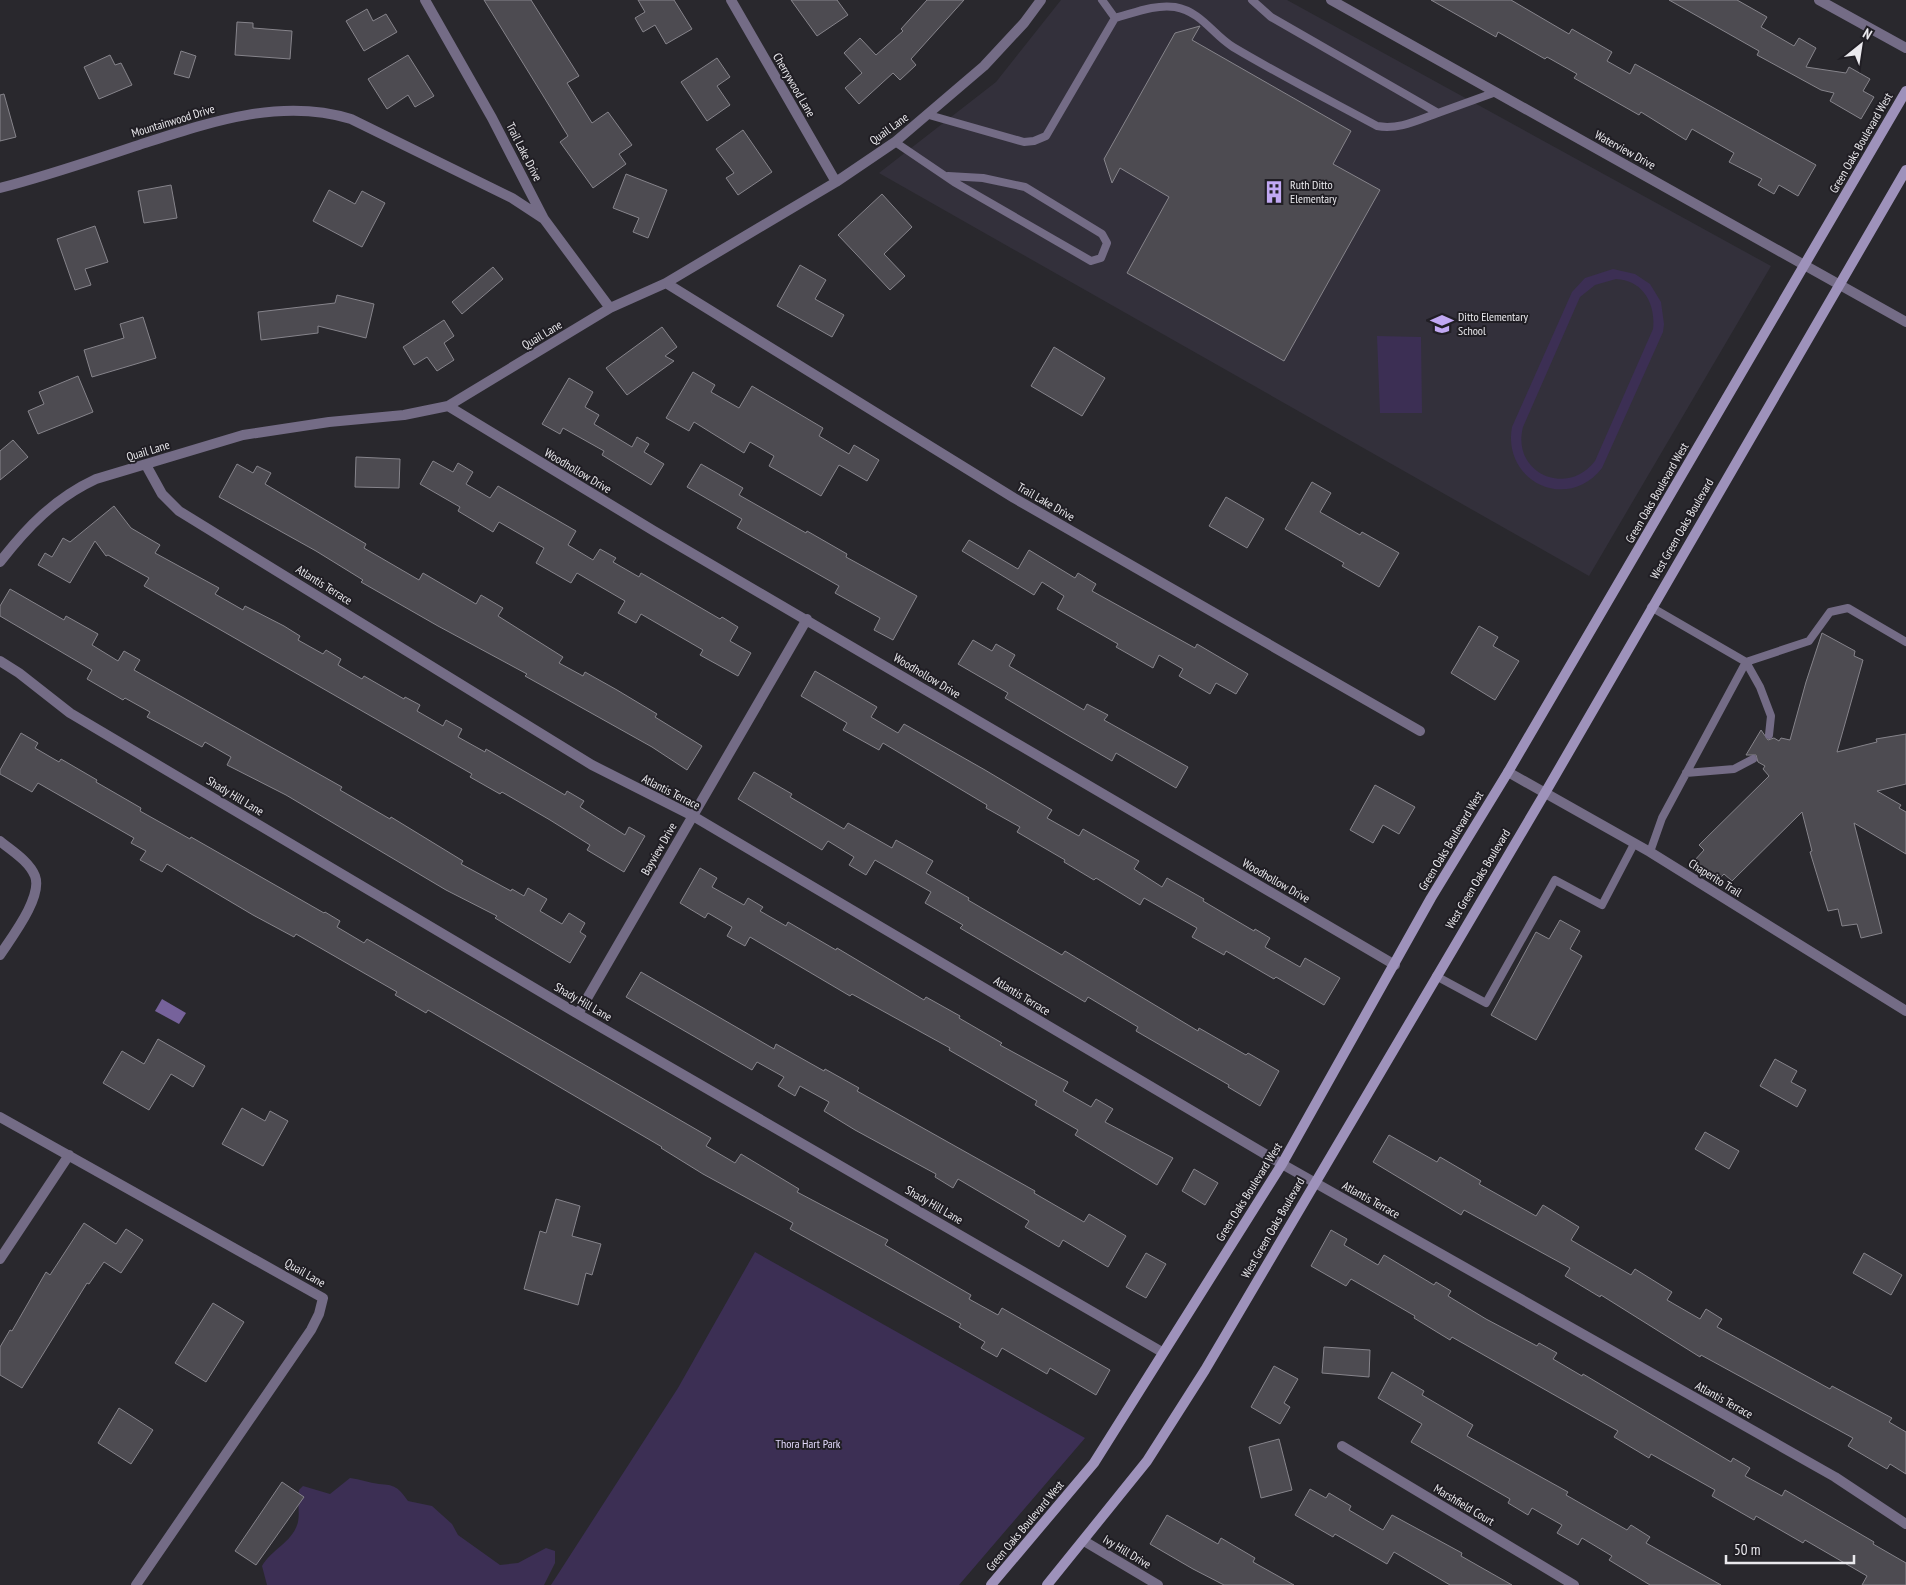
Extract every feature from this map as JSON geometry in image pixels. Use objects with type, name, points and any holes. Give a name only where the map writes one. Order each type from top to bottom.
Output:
[{"type":"main road","name":"Green Oaks Boulevard West","points":[[991,1585],[1094,1463],[1162,1352],[1282,1164],[1431,898],[1508,772],[1906,91]]},
{"type":"main road","name":"West Green Oaks Boulevard","points":[[1048,1585],[1147,1461],[1200,1377],[1545,793],[1651,607],[1906,170]]},
{"type":"street","name":"Trail Lake Drive","points":[[425,0],[492,118],[544,219],[610,308]]},
{"type":"street","name":"Cherrywood Lane","points":[[731,0],[836,182]]},
{"type":"street","name":"Quail Lane","points":[[0,562],[24,532],[56,503],[76,489],[96,479],[242,435],[329,422],[404,415],[448,406],[610,308],[666,283],[836,182],[895,142],[929,115],[984,66],[1024,23],[1041,0]]},
{"type":"street","name":"Waterview Drive","points":[[1331,0],[1906,322]]},
{"type":"street","points":[[1819,0],[1906,48]]},
{"type":"street","name":"Mountainwood Drive","points":[[0,188],[206,122],[252,113],[330,113],[352,119],[512,198],[544,219]]},
{"type":"street","name":"Trail Lake Drive","points":[[666,283],[1014,498],[1420,731]]},
{"type":"street","name":"Woodhollow Drive","points":[[448,406],[654,531],[1395,965]]},
{"type":"street","name":"Atlantis Terrace","points":[[146,465],[162,494],[179,510],[592,765],[693,816],[1314,1183],[1836,1477],[1906,1524]]},
{"type":"street","name":"Bayview Drive","points":[[578,1014],[807,619]]},
{"type":"street","name":"Shady Hill Lane","points":[[0,661],[19,673],[70,714],[578,1014],[1162,1352]]},
{"type":"street","name":"Chaperito Trail","points":[[1508,772],[1650,852],[1906,1011]]},
{"type":"street","points":[[0,841],[23,859],[36,877],[36,893],[28,910],[0,955]]},
{"type":"street","name":"Quail Lane","points":[[0,1117],[323,1298],[319,1314],[311,1330],[136,1585]]},
{"type":"street","points":[[0,1259],[69,1155]]},
{"type":"street","name":"Marshfield Court","points":[[1342,1446],[1574,1585]]},
{"type":"street","name":"Ivy Hill Drive","points":[[1084,1541],[1158,1585]]},
{"type":"lane","points":[[1102,0],[1115,18]]},
{"type":"lane","points":[[1252,0],[1271,17],[1438,113]]},
{"type":"lane","points":[[929,115],[1024,142],[1034,141],[1046,136],[1115,18],[1160,7],[1176,8],[1202,19],[1232,46],[1377,126],[1390,128],[1401,126],[1496,92]]},
{"type":"lane","points":[[895,142],[948,176],[954,182],[1091,261],[1100,258],[1107,243],[1102,234],[1025,187],[983,178],[948,176]]},
{"type":"lane","points":[[1651,607],[1746,662],[1760,687],[1771,716],[1769,735]]},
{"type":"lane","points":[[1650,852],[1662,818],[1746,662],[1809,641],[1830,612],[1848,608],[1906,642]]},
{"type":"lane","points":[[1686,773],[1734,769],[1754,759]]},
{"type":"lane","points":[[1436,976],[1486,1003],[1555,880],[1602,905],[1634,844]]},
{"type":"shaded area","name":"Ditto Elementary School","points":[[1061,0],[1287,0],[1771,266],[1589,576],[879,173],[996,82]]},
{"type":"shaded area","points":[[162,999],[186,1013],[179,1024],[155,1011]]},
{"type":"green space","points":[[1613,269],[1635,274],[1650,284],[1661,302],[1664,324],[1663,332],[1602,468],[1588,481],[1572,488],[1556,489],[1540,485],[1527,476],[1517,463],[1512,446],[1512,427],[1572,292],[1585,278]],"holes":[[[1616,279],[1634,284],[1646,295],[1652,311],[1653,329],[1595,461],[1583,472],[1570,478],[1557,479],[1544,475],[1533,468],[1525,457],[1522,443],[1523,427],[1580,297],[1595,285]]]},
{"type":"green space","points":[[1377,336],[1421,337],[1422,413],[1380,413]]},
{"type":"green space","name":"Thora Hart Park","points":[[755,1252],[1085,1438],[959,1585],[551,1585],[678,1388]]},
{"type":"green space","points":[[350,1478],[393,1486],[408,1501],[432,1506],[452,1524],[458,1535],[500,1565],[518,1563],[546,1548],[555,1551],[555,1563],[544,1585],[267,1585],[262,1566],[292,1535],[295,1529],[299,1518],[299,1490],[303,1486],[330,1494]]},
{"type":"building","points":[[484,0],[531,0],[579,76],[567,83],[592,123],[608,112],[632,145],[619,154],[626,164],[593,188],[560,142],[568,136]]},
{"type":"building","points":[[638,0],[674,0],[692,29],[666,44],[655,25],[643,32],[635,18],[645,12]]},
{"type":"building","points":[[791,0],[837,0],[848,15],[817,36]]},
{"type":"building","points":[[927,0],[964,0],[911,59],[916,65],[900,80],[893,73],[859,104],[845,88],[862,73],[844,53],[860,38],[876,55],[903,31],[901,29]]},
{"type":"building","points":[[1431,0],[1511,0],[1569,34],[1572,29],[1612,52],[1607,61],[1630,74],[1635,64],[1816,165],[1798,196],[1779,185],[1774,194],[1758,185],[1762,179],[1729,162],[1734,153],[1692,129],[1686,140],[1641,112],[1639,115],[1574,78],[1577,74],[1547,57],[1545,59],[1498,32],[1496,37]]},
{"type":"building","points":[[1669,0],[1737,0],[1767,17],[1761,27],[1794,46],[1799,38],[1816,48],[1806,67],[1846,73],[1849,67],[1870,79],[1863,91],[1874,97],[1861,119],[1830,101],[1834,93],[1821,90],[1757,55],[1759,51]]},
{"type":"building","points":[[367,9],[373,21],[386,14],[397,32],[364,51],[346,21]]},
{"type":"building","points":[[237,22],[253,23],[253,28],[292,31],[290,59],[235,55]]},
{"type":"building","name":"Ruth Ditto Elementary","points":[[1200,26],[1192,40],[1351,131],[1333,164],[1380,190],[1284,361],[1127,273],[1169,197],[1120,168],[1112,183],[1104,159],[1175,33]]},
{"type":"building","points":[[181,51],[196,56],[189,78],[174,74]]},
{"type":"building","points":[[110,55],[115,65],[121,63],[132,85],[99,99],[84,67]]},
{"type":"building","points":[[408,55],[434,96],[415,107],[408,95],[387,109],[368,79]]},
{"type":"building","points":[[717,58],[730,77],[717,86],[730,105],[707,121],[681,82]]},
{"type":"building","points":[[4,94],[16,137],[0,141],[0,95]]},
{"type":"building","points":[[743,130],[772,172],[738,195],[726,178],[734,173],[716,149]]},
{"type":"building","points":[[626,174],[667,190],[648,238],[633,232],[639,218],[613,208]]},
{"type":"building","points":[[171,185],[177,218],[144,223],[138,191]]},
{"type":"building","points":[[329,190],[355,204],[362,191],[385,203],[362,247],[313,221]]},
{"type":"building","points":[[882,194],[912,227],[884,254],[905,276],[890,290],[838,235]]},
{"type":"building","points":[[95,226],[108,262],[85,269],[91,285],[75,290],[57,239]]},
{"type":"building","points":[[800,265],[826,280],[815,299],[844,315],[832,337],[777,306]]},
{"type":"building","points":[[493,267],[503,279],[462,314],[452,302]]},
{"type":"building","points":[[337,295],[374,304],[366,338],[318,326],[318,333],[261,340],[258,312],[335,303]]},
{"type":"building","points":[[143,317],[156,358],[92,377],[84,350],[124,338],[120,324]]},
{"type":"building","points":[[444,320],[454,336],[444,343],[454,360],[437,371],[427,357],[414,365],[403,347]]},
{"type":"building","points":[[662,327],[677,347],[665,356],[674,361],[627,395],[606,368]]},
{"type":"building","points":[[1054,347],[1105,378],[1082,416],[1031,386]]},
{"type":"building","points":[[693,372],[715,385],[711,392],[739,408],[752,386],[823,428],[819,436],[849,454],[854,445],[879,460],[867,481],[839,465],[821,496],[769,466],[774,456],[750,442],[744,453],[694,422],[689,431],[666,418]]},
{"type":"building","points":[[78,376],[93,412],[38,434],[28,411],[44,404],[39,392]]},
{"type":"building","points":[[569,378],[593,392],[585,407],[599,415],[594,424],[632,447],[637,437],[649,444],[644,452],[664,464],[651,485],[602,455],[604,451],[563,428],[560,434],[542,424]]},
{"type":"building","points":[[13,440],[28,457],[0,480],[0,451]]},
{"type":"building","points":[[356,457],[400,459],[399,488],[355,487]]},
{"type":"building","points":[[433,461],[453,472],[458,463],[473,472],[466,484],[490,498],[498,486],[576,531],[568,545],[593,560],[600,549],[616,558],[613,562],[639,577],[641,573],[720,619],[722,617],[738,627],[730,641],[751,653],[738,676],[700,655],[703,650],[641,614],[636,623],[618,613],[625,601],[577,573],[571,583],[536,563],[544,548],[499,522],[493,532],[458,511],[460,507],[420,484]]},
{"type":"building","points":[[237,464],[253,473],[257,466],[271,473],[265,484],[366,544],[364,548],[419,580],[423,573],[476,604],[481,595],[503,608],[498,616],[563,657],[559,663],[583,676],[585,672],[617,690],[657,714],[655,717],[702,746],[687,770],[652,747],[525,676],[527,674],[361,582],[363,580],[316,551],[219,497]]},
{"type":"building","points":[[701,464],[743,488],[739,495],[806,533],[807,531],[847,554],[846,557],[917,596],[893,640],[874,630],[880,618],[835,593],[839,586],[737,528],[742,519],[687,487]]},
{"type":"building","points":[[1312,482],[1331,493],[1320,512],[1360,535],[1362,532],[1399,553],[1379,587],[1342,566],[1344,563],[1285,529]]},
{"type":"building","points":[[1226,497],[1264,519],[1247,548],[1209,526]]},
{"type":"building","points":[[114,506],[131,528],[160,545],[155,553],[219,588],[215,594],[243,610],[245,606],[284,626],[300,636],[298,640],[323,654],[326,650],[341,659],[338,665],[362,679],[364,676],[404,699],[405,697],[420,705],[417,711],[443,726],[446,720],[462,729],[458,737],[485,752],[486,749],[565,795],[567,791],[584,801],[580,807],[625,835],[629,827],[645,836],[624,872],[587,850],[590,845],[550,820],[502,792],[500,794],[470,777],[472,774],[144,586],[149,578],[108,555],[106,556],[95,541],[70,583],[38,565],[45,553],[52,557],[63,538],[70,542]]},
{"type":"building","points":[[969,540],[1018,569],[1029,550],[1075,578],[1078,573],[1096,584],[1092,591],[1195,648],[1197,644],[1248,674],[1236,694],[1216,683],[1210,694],[1179,676],[1183,669],[1159,655],[1153,668],[1116,647],[1118,644],[1057,609],[1064,596],[1042,582],[1034,595],[962,551]]},
{"type":"building","points":[[10,589],[64,620],[66,616],[98,634],[92,645],[118,661],[124,651],[140,660],[134,670],[342,787],[340,790],[390,819],[391,817],[463,861],[461,864],[511,891],[512,889],[524,896],[528,888],[547,899],[540,911],[562,924],[569,913],[585,923],[580,932],[586,936],[570,963],[495,918],[497,916],[446,890],[286,795],[227,765],[231,757],[205,742],[202,747],[147,717],[150,712],[125,698],[123,700],[87,679],[92,670],[0,616],[0,606]]},
{"type":"building","points":[[1479,626],[1498,637],[1493,646],[1519,661],[1495,700],[1451,673]]},
{"type":"building","points":[[1822,633],[1855,651],[1854,656],[1863,660],[1837,752],[1877,742],[1876,739],[1906,734],[1906,784],[1877,791],[1901,805],[1899,808],[1906,812],[1906,854],[1854,823],[1882,933],[1861,938],[1857,924],[1842,926],[1838,909],[1828,911],[1810,852],[1812,851],[1802,812],[1732,881],[1724,874],[1720,878],[1694,861],[1704,850],[1699,845],[1769,776],[1763,769],[1765,766],[1758,762],[1756,755],[1746,755],[1761,730],[1768,740],[1774,738],[1779,741],[1781,738],[1790,740]]},
{"type":"building","points":[[973,640],[992,651],[996,644],[1015,655],[1009,666],[1084,710],[1087,704],[1108,715],[1104,720],[1188,767],[1176,788],[1116,753],[1112,761],[1005,698],[1008,693],[958,664]]},
{"type":"building","points":[[815,671],[877,707],[871,717],[898,733],[904,724],[1052,810],[1047,818],[1079,836],[1083,829],[1139,861],[1134,869],[1162,887],[1167,878],[1254,931],[1255,929],[1270,938],[1265,947],[1300,967],[1305,958],[1340,978],[1324,1005],[1226,951],[1224,955],[1192,937],[1197,928],[1144,898],[1140,905],[1096,878],[1094,880],[1064,862],[1065,860],[1017,832],[1020,827],[986,808],[987,805],[883,743],[879,750],[843,730],[847,723],[801,696]]},
{"type":"building","points":[[21,733],[38,743],[35,748],[59,762],[61,759],[97,780],[96,782],[141,808],[140,811],[190,839],[191,837],[340,921],[337,927],[364,943],[367,939],[711,1138],[706,1146],[735,1163],[741,1154],[799,1189],[797,1192],[888,1240],[885,1245],[971,1295],[969,1299],[998,1315],[1002,1308],[1110,1370],[1096,1395],[1050,1368],[1047,1374],[1002,1348],[997,1357],[981,1348],[985,1342],[959,1327],[961,1324],[790,1229],[793,1223],[703,1174],[662,1147],[428,1010],[426,1013],[395,995],[397,992],[296,934],[294,937],[253,915],[167,864],[162,872],[140,860],[146,851],[131,843],[134,838],[38,783],[32,792],[0,774],[0,770]]},
{"type":"building","points":[[754,772],[792,794],[790,797],[844,829],[848,823],[892,848],[896,840],[933,861],[926,873],[969,898],[968,900],[1062,955],[1065,951],[1198,1031],[1199,1028],[1246,1055],[1248,1053],[1279,1071],[1260,1106],[1228,1087],[1229,1085],[1136,1031],[1138,1027],[1088,997],[1085,1002],[960,928],[963,925],[925,903],[931,892],[875,860],[866,875],[849,865],[854,857],[828,841],[822,850],[738,799]]},
{"type":"building","points":[[1375,785],[1415,807],[1399,834],[1383,825],[1373,843],[1350,830]]},
{"type":"building","points":[[700,868],[717,878],[712,887],[744,905],[748,898],[763,907],[760,911],[786,926],[788,922],[836,950],[837,948],[924,1000],[926,997],[960,1016],[959,1018],[1002,1043],[1000,1045],[1068,1082],[1063,1091],[1091,1107],[1096,1099],[1113,1109],[1105,1122],[1173,1158],[1157,1185],[1075,1135],[1078,1130],[1035,1105],[1037,1101],[949,1050],[950,1048],[852,994],[850,996],[750,937],[745,946],[727,936],[732,927],[708,913],[705,918],[680,903]]},
{"type":"building","points":[[1560,920],[1580,931],[1570,949],[1582,956],[1536,1040],[1491,1015],[1536,932],[1549,939]]},
{"type":"building","points":[[641,972],[774,1049],[776,1044],[859,1088],[857,1091],[1035,1191],[1034,1193],[1084,1222],[1089,1214],[1126,1236],[1108,1267],[1063,1240],[1059,1247],[1025,1227],[1029,1221],[958,1179],[953,1188],[935,1177],[936,1174],[824,1111],[829,1102],[800,1086],[795,1096],[778,1086],[784,1077],[757,1062],[752,1070],[626,997]]},
{"type":"building","points":[[158,1039],[205,1066],[193,1087],[171,1074],[149,1110],[103,1083],[122,1051],[144,1064]]},
{"type":"building","points":[[1775,1059],[1797,1071],[1791,1082],[1806,1090],[1797,1107],[1760,1086]]},
{"type":"building","points":[[242,1108],[265,1121],[270,1111],[288,1121],[263,1166],[222,1144]]},
{"type":"building","points":[[1705,1132],[1739,1151],[1729,1169],[1695,1149]]},
{"type":"building","points":[[1389,1135],[1437,1162],[1440,1157],[1481,1181],[1479,1184],[1536,1216],[1543,1205],[1579,1227],[1571,1240],[1631,1275],[1635,1269],[1672,1292],[1667,1300],[1700,1319],[1706,1309],[1722,1319],[1717,1327],[1830,1389],[1832,1386],[1892,1418],[1889,1422],[1906,1432],[1906,1474],[1890,1464],[1887,1469],[1848,1446],[1853,1438],[1701,1355],[1700,1357],[1601,1295],[1600,1297],[1565,1276],[1570,1268],[1464,1210],[1461,1215],[1373,1162]]},
{"type":"building","points":[[1194,1169],[1218,1183],[1205,1205],[1182,1191]]},
{"type":"building","points":[[556,1199],[580,1206],[572,1236],[601,1244],[592,1275],[586,1273],[578,1305],[524,1289],[540,1231],[546,1233]]},
{"type":"building","points":[[84,1223],[116,1244],[126,1229],[143,1240],[121,1273],[104,1262],[89,1284],[87,1283],[22,1388],[0,1375],[0,1347],[10,1330],[12,1331],[46,1272],[50,1275]]},
{"type":"building","points":[[1331,1230],[1347,1239],[1344,1245],[1378,1265],[1384,1255],[1434,1285],[1436,1282],[1451,1291],[1448,1296],[1486,1319],[1537,1346],[1539,1343],[1557,1353],[1553,1359],[1582,1376],[1583,1374],[1731,1462],[1733,1458],[1750,1468],[1745,1476],[1782,1496],[1785,1490],[1874,1542],[1873,1544],[1906,1563],[1906,1585],[1862,1585],[1867,1576],[1805,1540],[1803,1543],[1756,1516],[1754,1520],[1712,1496],[1715,1490],[1651,1454],[1649,1458],[1614,1437],[1618,1431],[1452,1337],[1450,1340],[1414,1318],[1415,1316],[1351,1279],[1346,1286],[1311,1266]]},
{"type":"building","points":[[1146,1253],[1166,1264],[1146,1298],[1126,1287]]},
{"type":"building","points":[[1864,1253],[1902,1275],[1891,1295],[1853,1273]]},
{"type":"building","points":[[213,1303],[244,1322],[206,1382],[175,1363]]},
{"type":"building","points":[[1324,1347],[1370,1350],[1369,1377],[1322,1373]]},
{"type":"building","points":[[1274,1366],[1298,1379],[1284,1403],[1290,1407],[1280,1424],[1251,1407]]},
{"type":"building","points":[[1392,1372],[1424,1391],[1422,1395],[1473,1425],[1467,1436],[1568,1492],[1566,1495],[1627,1530],[1631,1525],[1650,1537],[1646,1543],[1721,1585],[1650,1585],[1609,1560],[1612,1556],[1582,1538],[1578,1545],[1557,1533],[1562,1525],[1532,1508],[1528,1515],[1508,1503],[1510,1499],[1411,1442],[1422,1424],[1378,1398]]},
{"type":"building","points":[[119,1408],[153,1430],[131,1464],[98,1443]]},
{"type":"building","points":[[1279,1439],[1292,1490],[1261,1498],[1249,1447]]},
{"type":"building","points":[[282,1482],[304,1497],[256,1565],[235,1551]]},
{"type":"building","points":[[1310,1489],[1326,1498],[1329,1493],[1351,1506],[1349,1510],[1383,1530],[1392,1515],[1462,1553],[1461,1556],[1512,1585],[1450,1585],[1394,1552],[1387,1564],[1335,1534],[1333,1537],[1295,1515]]},
{"type":"building","points":[[1167,1515],[1218,1544],[1221,1538],[1255,1558],[1253,1562],[1294,1585],[1224,1585],[1193,1569],[1150,1544]]},
{"type":"place","name":"Ruth Ditto Elementary","points":[[1274,192]]},
{"type":"place","name":"Ditto Elementary School","points":[[1442,324]]}]
